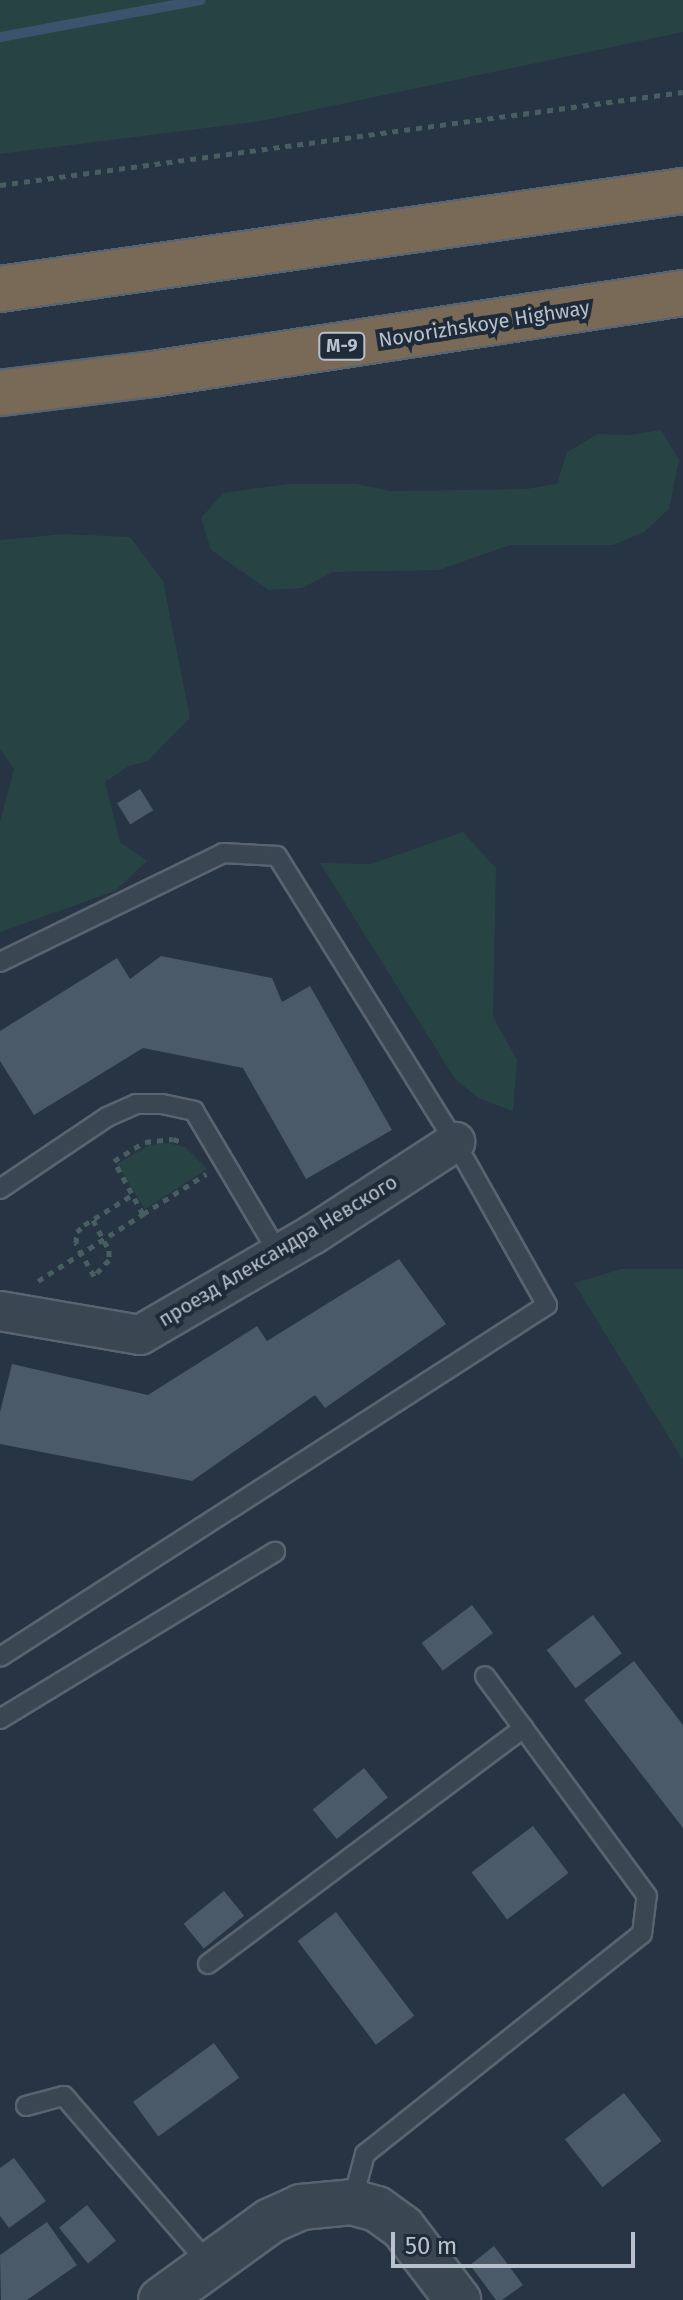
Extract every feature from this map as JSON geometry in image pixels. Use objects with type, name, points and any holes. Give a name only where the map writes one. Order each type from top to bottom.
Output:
[{"type":"highway","points":[[0,289],[676,192]]},
{"type":"highway","name":"Novorizhskoye Highway","points":[[0,393],[168,372],[683,293]]},
{"type":"street","name":"проезд Александра Невского","points":[[10,1312],[140,1335],[279,1254],[455,1142]]},
{"type":"street","points":[[161,2300],[270,2221],[301,2207],[352,2202],[377,2209],[403,2228],[458,2300]]},
{"type":"lane","points":[[0,962],[223,853],[277,856],[455,1142],[547,1305],[0,1657]]},
{"type":"lane","points":[[0,1189],[107,1117],[136,1104],[173,1106],[194,1111],[279,1254]]},
{"type":"lane","points":[[0,1719],[275,1552]]},
{"type":"lane","points":[[352,2202],[365,2154],[642,1934],[647,1896],[485,1676]]},
{"type":"lane","points":[[208,1964],[523,1728]]},
{"type":"lane","points":[[26,2106],[64,2096],[210,2265]]},
{"type":"path","points":[[0,185],[683,92]]},
{"type":"path","points":[[143,1214],[114,1161],[145,1142],[173,1139],[193,1147]]},
{"type":"path","points":[[10,1312],[27,1287],[213,1170]]},
{"type":"path","points":[[93,1220],[105,1238],[109,1260],[102,1271],[94,1276],[80,1254],[77,1232],[93,1220],[132,1195]]},
{"type":"green space","points":[[0,0],[683,0],[683,32],[261,121],[0,154]]},
{"type":"green space","points":[[661,430],[679,460],[669,509],[644,532],[613,545],[510,545],[439,570],[333,572],[302,588],[269,590],[211,550],[201,518],[223,493],[287,484],[356,484],[391,491],[526,489],[557,484],[567,452],[598,434],[630,435]]},
{"type":"green space","points":[[64,534],[130,537],[163,581],[190,718],[148,761],[129,766],[105,782],[120,842],[147,861],[115,891],[0,932],[0,822],[14,769],[0,749],[0,540]]},
{"type":"green space","points":[[463,832],[496,868],[493,1017],[517,1060],[513,1111],[478,1098],[455,1079],[320,863],[371,864]]},
{"type":"green space","points":[[168,1143],[185,1147],[207,1169],[145,1209],[117,1164],[150,1145]]},
{"type":"green space","points":[[621,1269],[683,1269],[683,1460],[574,1283]]},
{"type":"building","points":[[140,789],[153,810],[130,825],[117,803]]},
{"type":"building","points":[[161,956],[272,978],[282,1002],[310,986],[392,1130],[306,1179],[243,1068],[143,1048],[34,1115],[0,1061],[0,1031],[117,958],[130,979]]},
{"type":"building","points":[[399,1259],[446,1324],[325,1408],[315,1395],[192,1481],[0,1444],[0,1412],[12,1364],[148,1395],[257,1326],[267,1341]]},
{"type":"building","points":[[472,1605],[493,1633],[443,1671],[422,1643]]},
{"type":"building","points":[[593,1615],[622,1653],[576,1688],[547,1650]]},
{"type":"building","points":[[634,1661],[683,1725],[683,1828],[584,1700]]},
{"type":"building","points":[[364,1768],[388,1798],[337,1839],[313,1810]]},
{"type":"building","points":[[533,1826],[569,1873],[507,1919],[472,1872]]},
{"type":"building","points":[[224,1891],[244,1916],[204,1949],[184,1924]]},
{"type":"building","points":[[336,1912],[414,2016],[376,2045],[298,1941]]},
{"type":"building","points":[[214,2043],[239,2078],[158,2137],[133,2102]]},
{"type":"building","points":[[624,2093],[662,2141],[602,2187],[565,2139]]},
{"type":"building","points":[[14,2158],[46,2201],[9,2228],[0,2216],[0,2168]]},
{"type":"building","points":[[87,2205],[116,2241],[88,2263],[59,2228]]},
{"type":"building","points":[[47,2222],[77,2265],[27,2300],[1,2300],[0,2255]]},
{"type":"building","points":[[494,2246],[523,2285],[502,2300],[496,2300],[470,2265]]},
{"type":"waterway","points":[[0,37],[201,0]]}]
